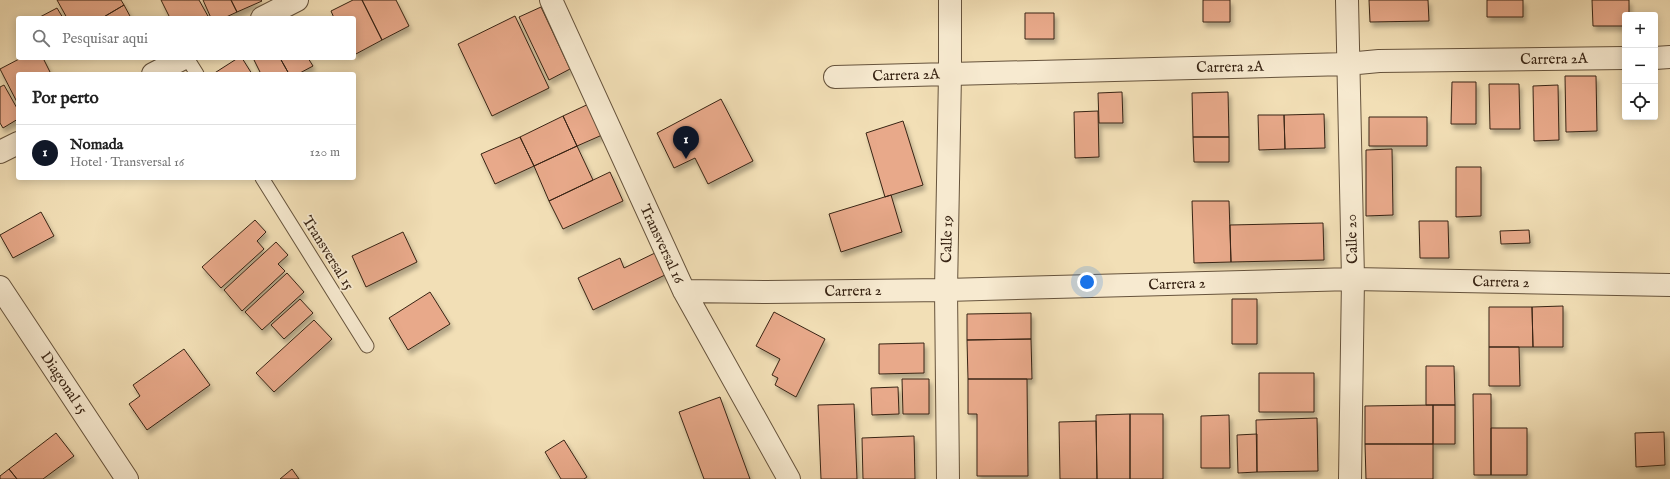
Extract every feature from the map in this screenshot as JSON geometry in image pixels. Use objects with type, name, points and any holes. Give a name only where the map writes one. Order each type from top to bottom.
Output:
[{"type":"street","points":[[266,16],[297,0]]},
{"type":"street","name":"Transversal 16","points":[[551,0],[684,291],[789,479]]},
{"type":"street","name":"Calle 19","points":[[948,479],[946,290],[950,0]]},
{"type":"street","name":"Calle 20","points":[[1347,0],[1347,64],[1353,279],[1350,479]]},
{"type":"street","name":"Carrera 2A","points":[[835,77],[1347,64],[1379,61],[1622,58]]},
{"type":"street","points":[[1658,58],[1670,58]]},
{"type":"street","points":[[157,72],[181,60]]},
{"type":"street","points":[[0,152],[16,144]]},
{"type":"street","name":"Carrera 2","points":[[684,291],[766,292],[946,290],[1353,279],[1670,285]]},
{"type":"street","name":"Diagonal 15","points":[[0,287],[127,479]]},
{"type":"lane","points":[[186,60],[196,72]]},
{"type":"lane","name":"Transversal 15","points":[[263,180],[367,346]]},
{"type":"building","points":[[57,0],[121,0],[124,5],[105,16],[66,16]]},
{"type":"building","points":[[161,0],[199,0],[208,16],[169,16]]},
{"type":"building","points":[[203,0],[231,0],[237,12],[228,16],[210,16]]},
{"type":"building","points":[[231,0],[261,0],[262,1],[237,12]]},
{"type":"building","points":[[353,0],[362,0],[382,40],[356,54],[356,16],[333,16],[331,11]]},
{"type":"building","points":[[362,0],[396,0],[409,26],[382,40]]},
{"type":"building","points":[[1203,0],[1230,0],[1230,22],[1203,22]]},
{"type":"building","points":[[1369,0],[1428,0],[1429,21],[1370,22]]},
{"type":"building","points":[[1487,0],[1523,0],[1523,17],[1487,17]]},
{"type":"building","points":[[1592,0],[1629,0],[1629,12],[1622,12],[1622,26],[1593,26]]},
{"type":"building","points":[[124,5],[130,16],[105,16]]},
{"type":"building","points":[[541,7],[570,69],[549,80],[519,17]]},
{"type":"building","points":[[57,8],[62,16],[42,16]]},
{"type":"building","points":[[1025,13],[1054,13],[1054,39],[1025,39]]},
{"type":"building","points":[[515,16],[549,88],[492,116],[458,44]]},
{"type":"building","points":[[17,60],[44,60],[50,72],[16,72],[16,100],[0,69]]},
{"type":"building","points":[[235,60],[243,60],[251,72],[216,72]]},
{"type":"building","points":[[254,60],[281,60],[288,72],[260,72]]},
{"type":"building","points":[[281,60],[309,60],[313,66],[302,72],[288,72]]},
{"type":"building","points":[[1565,76],[1596,76],[1597,131],[1566,132]]},
{"type":"building","points":[[1452,82],[1476,82],[1476,124],[1451,124]]},
{"type":"building","points":[[1489,84],[1519,84],[1520,129],[1490,129]]},
{"type":"building","points":[[4,85],[16,106],[16,120],[3,128],[0,123],[0,87]]},
{"type":"building","points":[[1558,85],[1559,140],[1534,141],[1533,86]]},
{"type":"building","points":[[1122,92],[1123,123],[1099,123],[1098,93]]},
{"type":"building","points":[[1228,92],[1229,137],[1193,137],[1192,93]]},
{"type":"building","points":[[721,99],[753,161],[708,184],[695,158],[674,168],[657,133]]},
{"type":"building","points":[[595,101],[609,132],[577,146],[563,116]]},
{"type":"building","points":[[1098,111],[1099,157],[1075,158],[1074,112]]},
{"type":"building","points":[[1324,114],[1325,148],[1285,149],[1284,115]]},
{"type":"building","points":[[1258,115],[1284,115],[1285,149],[1259,150]]},
{"type":"building","points":[[563,116],[577,146],[534,166],[520,137]]},
{"type":"building","points":[[1369,117],[1427,117],[1427,146],[1369,146]]},
{"type":"building","points":[[903,121],[923,185],[885,197],[866,133]]},
{"type":"building","points":[[520,137],[534,166],[495,184],[481,154]]},
{"type":"building","points":[[1193,137],[1229,137],[1229,162],[1194,162]]},
{"type":"building","points":[[577,146],[593,180],[549,201],[534,166]]},
{"type":"building","points":[[1392,149],[1393,215],[1366,216],[1366,150]]},
{"type":"building","points":[[1456,167],[1481,167],[1481,216],[1456,217]]},
{"type":"building","points":[[610,172],[623,201],[563,229],[549,201]]},
{"type":"building","points":[[891,195],[902,232],[841,252],[829,214]]},
{"type":"building","points":[[1192,201],[1229,201],[1231,262],[1194,263]]},
{"type":"building","points":[[41,212],[54,236],[13,258],[0,235]]},
{"type":"building","points":[[255,220],[266,232],[257,241],[264,249],[221,288],[202,267]]},
{"type":"building","points":[[1419,221],[1448,221],[1449,258],[1420,258]]},
{"type":"building","points":[[1323,223],[1324,260],[1231,262],[1230,225]]},
{"type":"building","points":[[1529,230],[1530,243],[1501,244],[1500,231]]},
{"type":"building","points":[[403,232],[417,262],[366,287],[352,256]]},
{"type":"building","points":[[276,242],[288,255],[278,264],[285,271],[242,311],[224,290]]},
{"type":"building","points":[[657,252],[667,274],[593,310],[578,278],[620,258],[624,268]]},
{"type":"building","points":[[287,273],[304,292],[262,330],[245,312]]},
{"type":"building","points":[[430,292],[450,324],[408,350],[389,318]]},
{"type":"building","points":[[300,299],[313,313],[284,339],[271,325]]},
{"type":"building","points":[[1232,299],[1257,299],[1257,344],[1232,344]]},
{"type":"building","points":[[1563,306],[1563,347],[1533,347],[1532,307]]},
{"type":"building","points":[[1489,307],[1532,307],[1533,347],[1489,347]]},
{"type":"building","points":[[774,312],[825,339],[796,397],[775,385],[778,378],[772,375],[780,359],[756,346]]},
{"type":"building","points":[[1031,313],[1031,339],[967,340],[967,314]]},
{"type":"building","points":[[314,320],[332,339],[274,392],[256,373]]},
{"type":"building","points":[[1031,339],[1032,379],[968,379],[967,340]]},
{"type":"building","points":[[924,343],[924,373],[879,374],[879,344]]},
{"type":"building","points":[[1489,347],[1519,347],[1520,386],[1489,386]]},
{"type":"building","points":[[184,349],[210,385],[147,430],[129,404],[140,396],[133,385]]},
{"type":"building","points":[[1426,366],[1454,366],[1455,405],[1426,405]]},
{"type":"building","points":[[1259,373],[1314,373],[1314,412],[1259,412]]},
{"type":"building","points":[[902,379],[929,379],[929,414],[903,414]]},
{"type":"building","points":[[968,379],[1027,379],[1028,476],[977,476],[977,414],[968,414]]},
{"type":"building","points":[[898,387],[899,414],[872,415],[871,388]]},
{"type":"building","points":[[1473,394],[1491,394],[1491,475],[1474,475]]},
{"type":"building","points":[[720,397],[750,479],[704,479],[679,412]]},
{"type":"building","points":[[854,404],[857,479],[821,479],[818,405]]},
{"type":"building","points":[[1433,405],[1455,405],[1455,444],[1433,444]]},
{"type":"building","points":[[1433,405],[1433,444],[1365,444],[1365,406]]},
{"type":"building","points":[[1130,414],[1163,414],[1163,479],[1130,479]]},
{"type":"building","points":[[1130,414],[1130,479],[1097,479],[1096,415]]},
{"type":"building","points":[[1229,415],[1230,468],[1201,468],[1201,416]]},
{"type":"building","points":[[1317,418],[1318,471],[1257,472],[1256,420]]},
{"type":"building","points":[[1096,421],[1097,479],[1060,479],[1059,422]]},
{"type":"building","points":[[1491,428],[1527,428],[1527,475],[1491,475]]},
{"type":"building","points":[[1664,432],[1665,465],[1636,467],[1635,433]]},
{"type":"building","points":[[56,433],[74,456],[43,479],[17,479],[9,469]]},
{"type":"building","points":[[1257,434],[1257,472],[1238,473],[1237,435]]},
{"type":"building","points":[[914,436],[915,479],[863,479],[862,438]]},
{"type":"building","points":[[564,440],[587,477],[584,479],[561,479],[545,452]]},
{"type":"building","points":[[1365,444],[1433,444],[1433,479],[1366,479]]},
{"type":"building","points":[[9,469],[17,479],[0,479],[0,476]]},
{"type":"building","points":[[292,469],[299,479],[280,479]]},
{"type":"place","name":"Nomada","points":[[686,159]]}]
